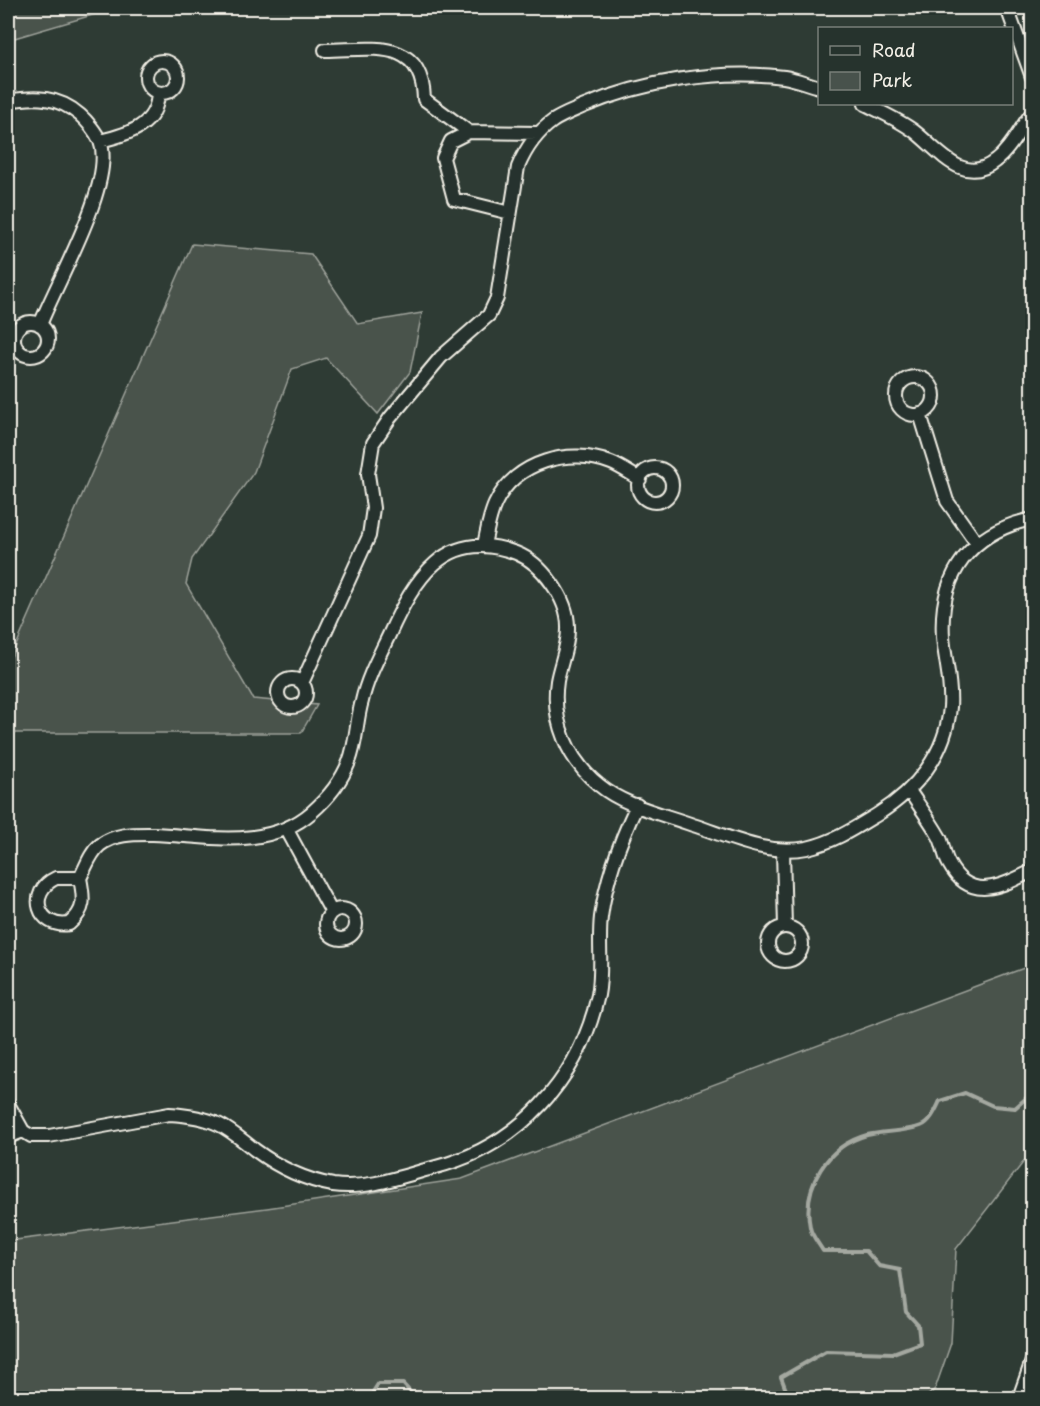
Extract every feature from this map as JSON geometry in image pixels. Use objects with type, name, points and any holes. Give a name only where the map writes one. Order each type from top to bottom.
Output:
[{"type":"street","points":[[1007,8],[1032,77]]},
{"type":"street","points":[[325,50],[395,50],[410,59],[423,83],[424,99],[469,132]]},
{"type":"street","points":[[302,683],[369,536],[373,508],[369,474],[373,443],[390,418],[441,357],[489,315],[497,298],[518,167],[524,151],[538,133],[555,119],[604,98],[700,77],[742,75],[786,77],[818,87]]},
{"type":"street","points":[[100,141],[133,132],[150,119],[157,106],[158,93]]},
{"type":"street","points":[[8,101],[31,97],[52,99],[70,107],[86,120],[100,141],[102,169],[94,204],[40,325]]},
{"type":"street","points":[[867,105],[914,131],[960,168],[972,171],[993,163],[1032,113]]},
{"type":"street","points":[[510,213],[454,199],[443,158],[451,141],[469,132],[538,133]]},
{"type":"street","points":[[920,414],[947,501],[976,542]]},
{"type":"street","points":[[484,545],[495,504],[506,488],[533,466],[551,458],[579,455],[595,458],[613,463],[640,479]]},
{"type":"street","points":[[80,878],[56,878],[43,886],[38,901],[42,915],[62,925],[75,919],[83,905],[80,878],[93,853],[102,844],[131,833],[238,839],[287,830],[321,805],[347,768],[354,750],[362,701],[371,674],[405,599],[418,579],[439,559],[469,547],[484,545],[522,555],[535,565],[555,589],[564,609],[568,628],[555,706],[561,735],[575,760],[602,788],[637,805],[760,847],[783,851],[806,848],[839,838],[910,792],[926,772],[943,739],[950,711],[950,679],[943,638],[944,603],[952,577],[976,542],[992,531],[1032,519]]},
{"type":"street","points":[[910,792],[941,841],[947,863],[956,876],[981,889],[994,888],[1032,871]]},
{"type":"street","points":[[8,1104],[23,1131],[31,1136],[49,1136],[169,1114],[185,1115],[218,1124],[275,1164],[302,1177],[334,1185],[367,1185],[445,1165],[499,1141],[537,1110],[556,1089],[574,1062],[583,1041],[598,993],[602,917],[607,891],[620,842],[637,805]]},
{"type":"street","points":[[287,830],[331,911]]},
{"type":"street","points":[[783,851],[784,927]]},
{"type":"street","points":[[8,1137],[23,1131]]},
{"type":"street","points":[[1019,1398],[1032,1361]]},
{"type":"green space","points":[[8,8],[116,8],[8,40]]},
{"type":"green space","points":[[192,244],[311,254],[358,324],[422,313],[410,372],[378,414],[326,358],[292,369],[254,472],[192,559],[186,584],[253,699],[317,705],[301,733],[8,733],[8,664]]},
{"type":"green space","points":[[1032,965],[1032,1151],[956,1249],[951,1343],[935,1389],[925,1398],[8,1398],[8,1241],[267,1208],[462,1179]]},
{"type":"waterway","points":[[789,1398],[781,1377],[826,1351],[893,1353],[920,1343],[918,1325],[906,1312],[900,1270],[879,1266],[866,1251],[823,1251],[812,1233],[809,1212],[810,1197],[820,1170],[829,1158],[853,1140],[867,1135],[925,1124],[940,1101],[965,1093],[993,1106],[1015,1108],[1032,1093]]},
{"type":"waterway","points":[[369,1398],[378,1384],[403,1384],[416,1398]]},
{"type":"waterway","points":[[474,1398],[478,1396],[506,1398]]}]
